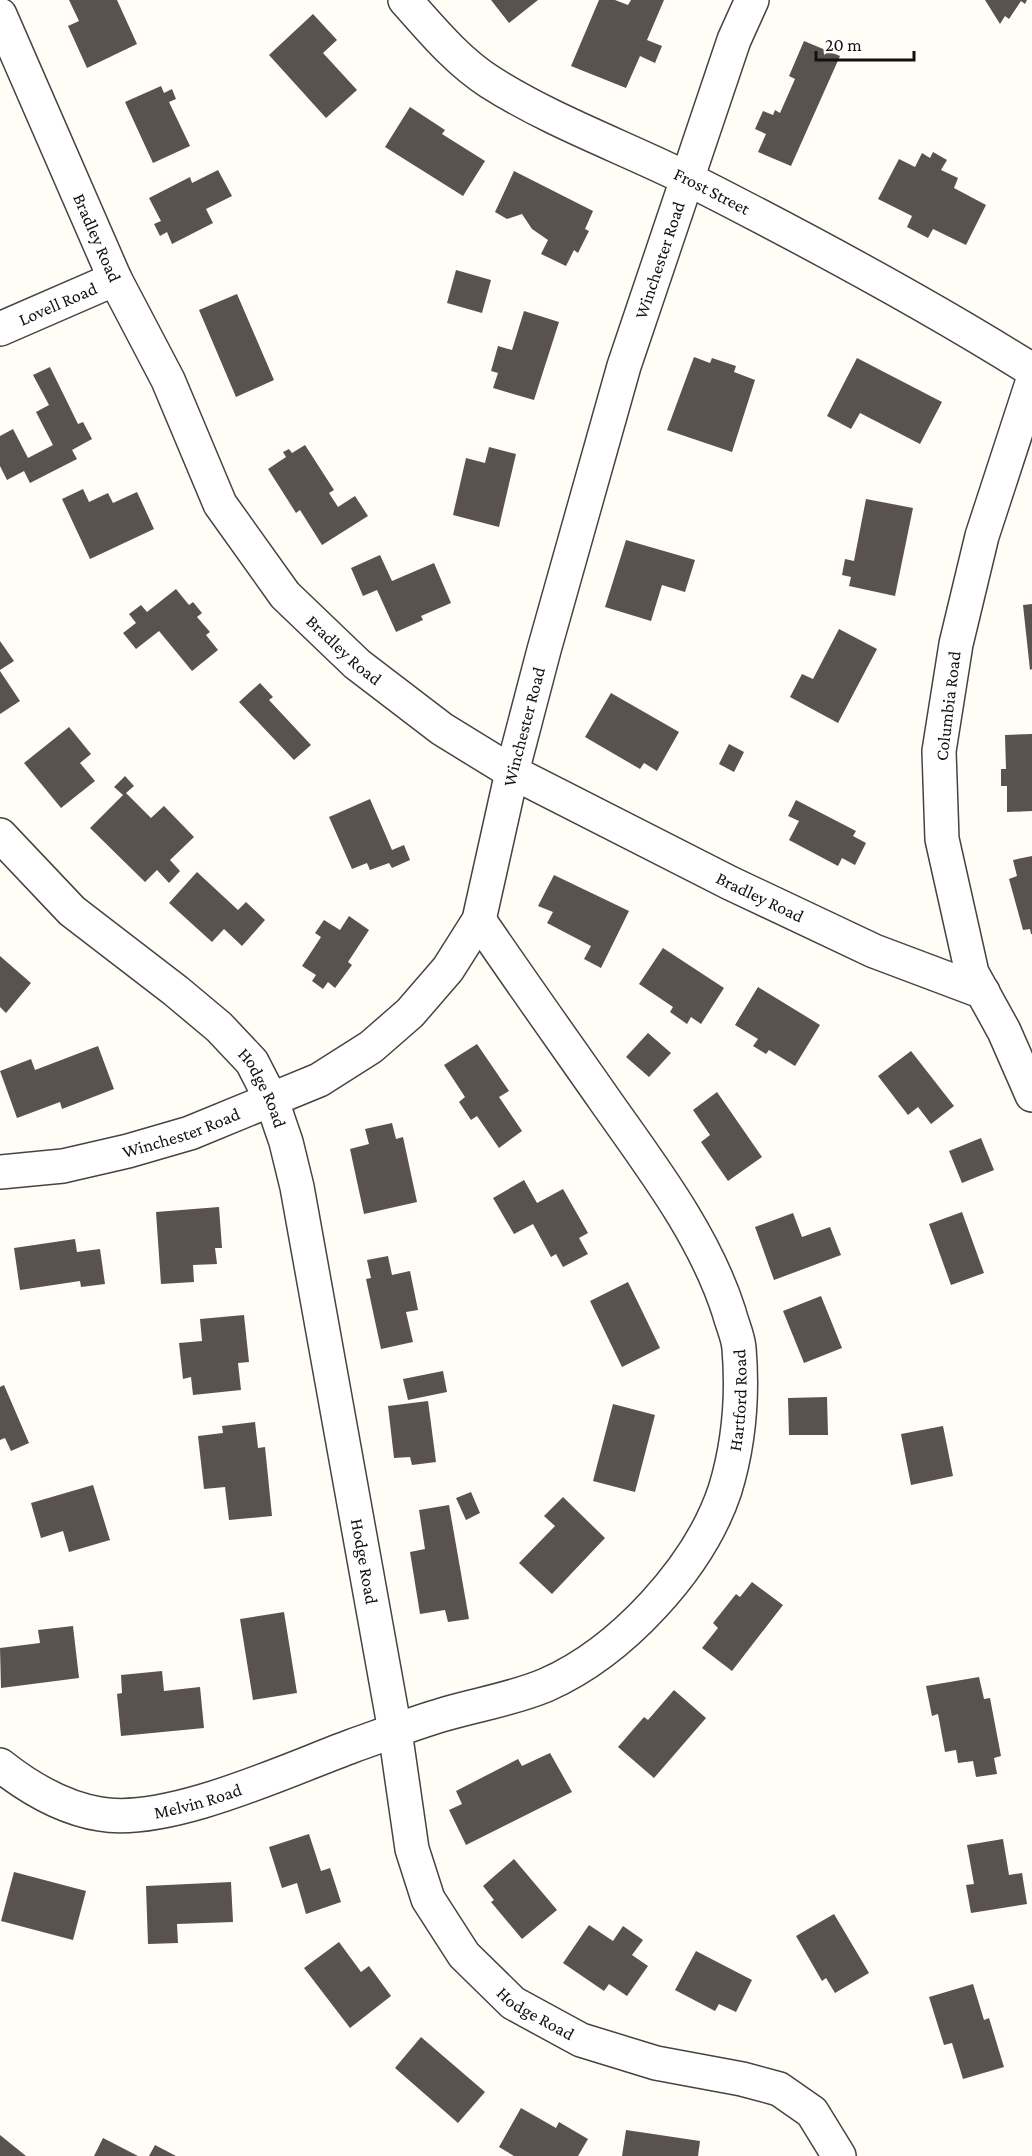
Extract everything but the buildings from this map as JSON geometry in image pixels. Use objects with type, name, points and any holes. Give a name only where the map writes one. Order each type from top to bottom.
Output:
[{"type":"street","name":"Frost Street","points":[[405,0],[444,43],[489,81],[596,138],[689,179],[944,314],[1032,370]]},
{"type":"street","name":"Winchester Road","points":[[0,1172],[63,1166],[128,1151],[190,1133],[319,1080],[379,1040],[410,1013],[448,969],[479,920],[512,772],[624,366],[689,179],[734,40],[752,0]]},
{"type":"street","name":"Bradley Road","points":[[0,15],[115,279],[168,380],[220,504],[285,595],[357,664],[442,729],[512,772],[730,883],[874,951],[983,992]]},
{"type":"street","name":"Lovell Road","points":[[0,329],[115,279]]},
{"type":"street","name":"Columbia Road","points":[[1032,383],[982,536],[956,644],[939,751],[942,839],[972,973],[1004,1031],[1032,1095]]},
{"type":"street","name":"Hodge Road","points":[[0,835],[72,911],[219,1027],[252,1062],[272,1101],[286,1142],[297,1187],[395,1731],[412,1849],[428,1899],[464,1954],[513,2003],[581,2040],[656,2063],[742,2079],[779,2090],[812,2112],[839,2156]]},
{"type":"street","name":"Hartford Road","points":[[395,1731],[448,1713],[500,1701],[547,1685],[591,1660],[632,1626],[665,1592],[698,1545],[724,1491],[740,1418],[739,1344],[718,1279],[659,1178],[479,920]]},
{"type":"street","name":"Melvin Road","points":[[0,1765],[23,1783],[61,1802],[101,1815],[146,1815],[200,1802],[395,1731]]}]
